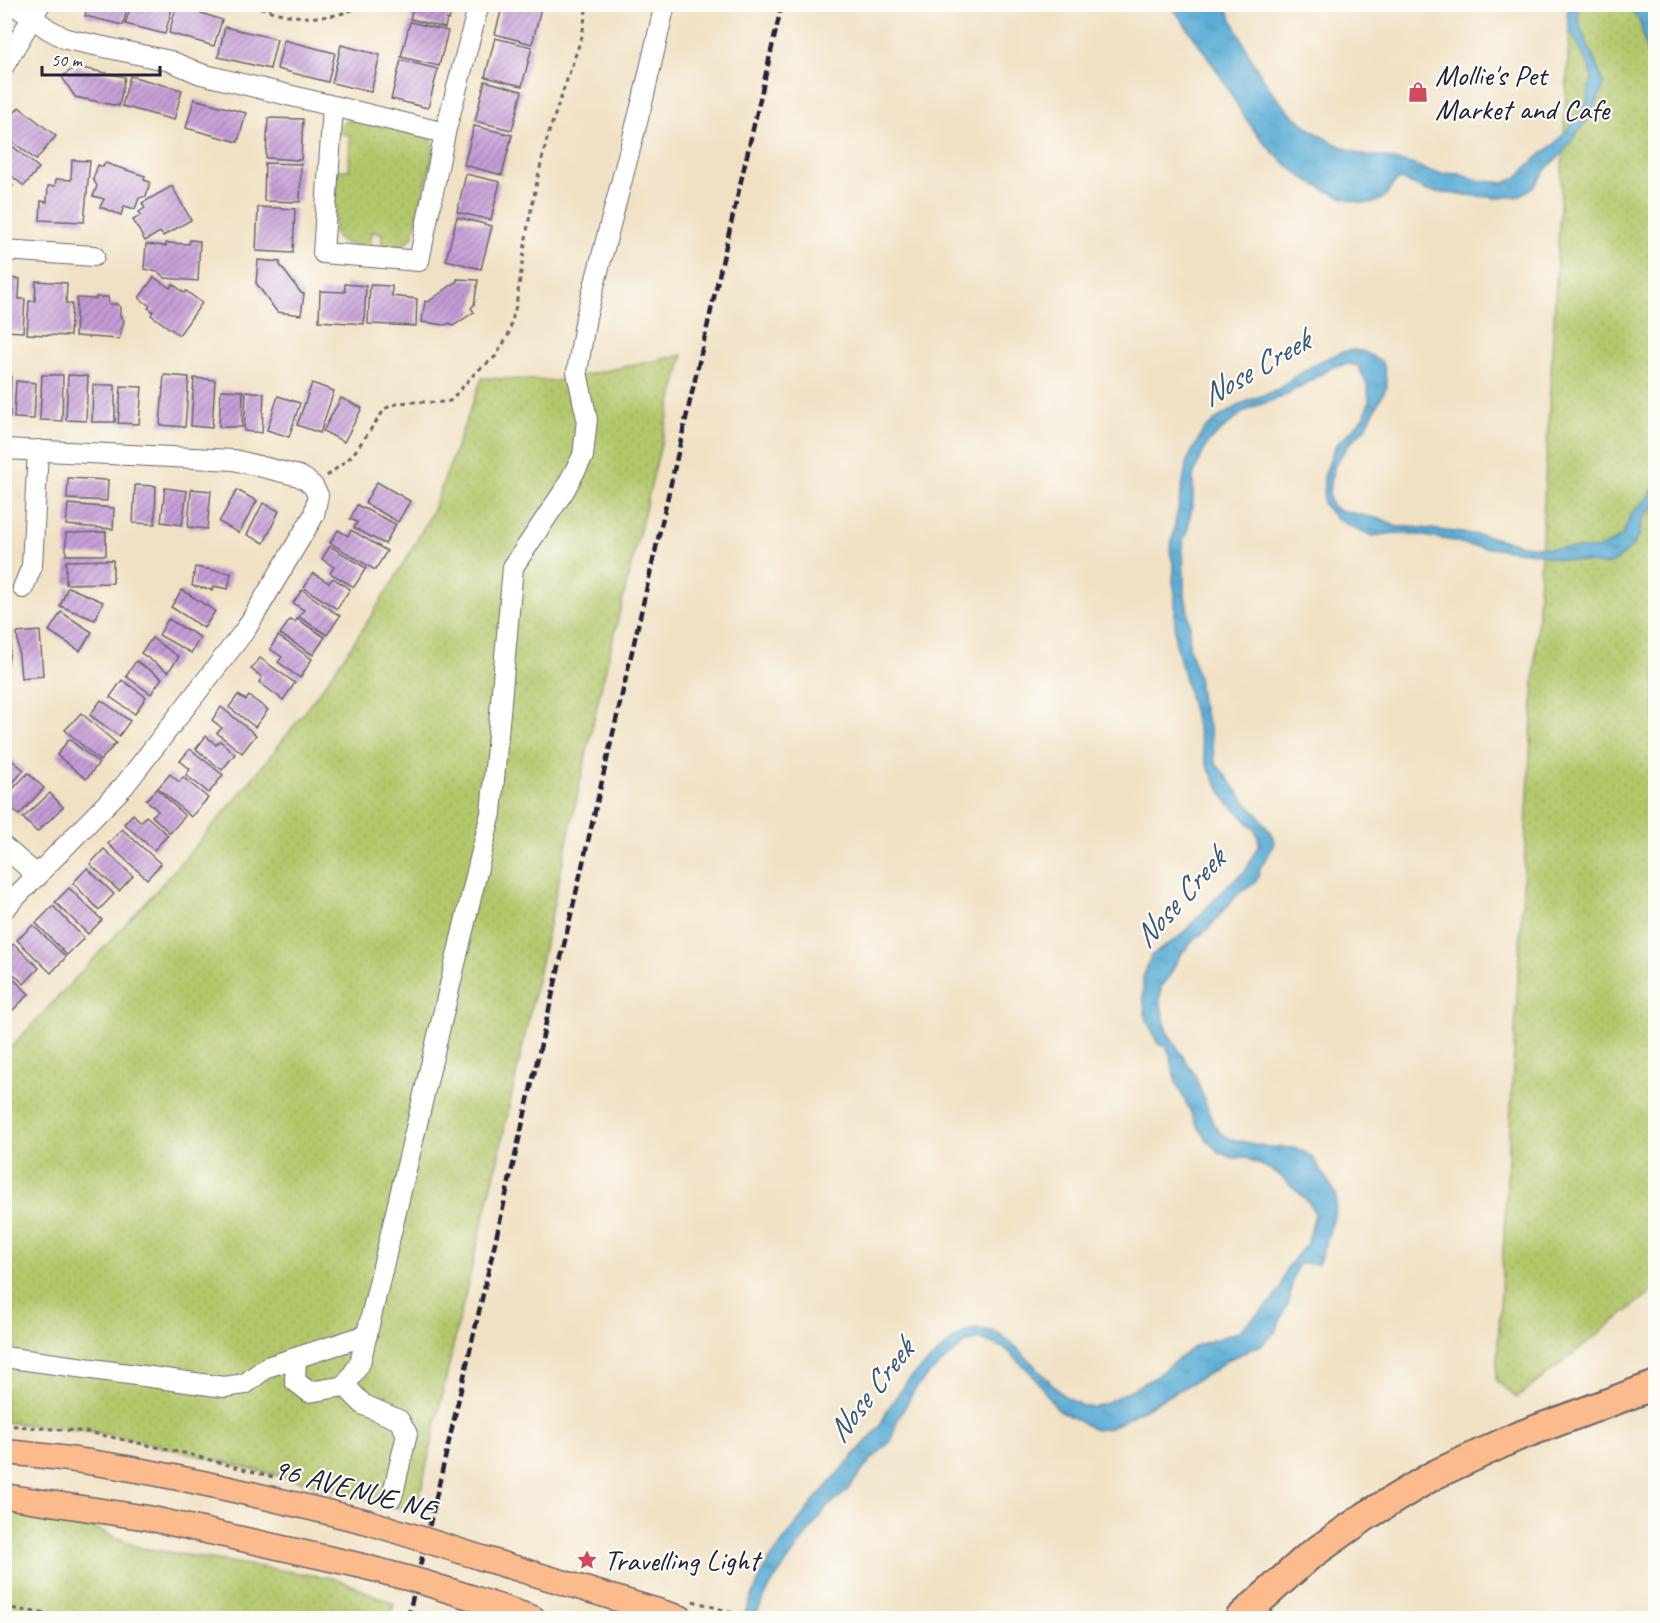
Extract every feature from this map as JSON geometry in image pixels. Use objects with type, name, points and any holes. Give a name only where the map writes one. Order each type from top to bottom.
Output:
[{"type":"highway","points":[[1240,1618],[1308,1557],[1366,1516],[1434,1475],[1516,1437],[1656,1385]]},
{"type":"highway","points":[[1264,1618],[1287,1591],[1366,1516]]},
{"type":"main road","name":"96 AVENUE NE","points":[[4,1452],[154,1473],[266,1497],[368,1522],[644,1608],[683,1609]]},
{"type":"main road","points":[[4,1496],[148,1518],[358,1565],[422,1581],[533,1618]]},
{"type":"street","points":[[13,4],[40,17],[66,39],[170,61],[201,74],[445,133]]},
{"type":"street","points":[[333,107],[323,253],[418,261],[445,133],[479,4]]},
{"type":"street","points":[[296,1358],[295,1381],[309,1392],[345,1386],[360,1364],[491,813],[513,567],[564,490],[583,456],[587,419],[577,372],[586,317],[643,99],[665,4]]},
{"type":"street","points":[[4,66],[40,17]]},
{"type":"street","points":[[4,250],[94,256]]},
{"type":"street","points":[[4,449],[234,460],[299,476],[313,486],[318,495],[314,515],[246,629],[124,786],[4,909]]},
{"type":"street","points":[[23,588],[32,566],[38,450]]},
{"type":"street","points":[[4,847],[38,876]]},
{"type":"street","points":[[4,1357],[224,1387],[245,1384],[267,1367],[367,1335]]},
{"type":"street","points":[[345,1386],[364,1405],[399,1420],[407,1434],[392,1497]]},
{"type":"path","points":[[252,4],[268,11],[326,18],[338,16],[364,4]]},
{"type":"path","points":[[313,486],[352,456],[385,409],[404,403],[450,401],[476,372],[495,357],[508,336],[516,306],[528,225],[539,172],[548,135],[582,36],[586,4]]},
{"type":"path","points":[[4,1425],[88,1432],[188,1454],[280,1479]]},
{"type":"path","points":[[4,1607],[71,1618]]},
{"type":"path","points":[[683,1609],[752,1618]]},
{"type":"green space","points":[[1571,5],[1655,5],[1655,1289],[1517,1398],[1496,1381]]},
{"type":"green space","points":[[354,119],[427,136],[433,142],[434,151],[413,236],[403,246],[382,247],[382,233],[372,232],[371,246],[344,243],[336,237],[334,232],[336,170],[349,170],[350,135],[337,133],[343,123]]},
{"type":"green space","points":[[683,355],[600,692],[495,1172],[416,1513],[332,1489],[139,1441],[89,1431],[5,1422],[4,1041],[11,1047],[184,859],[292,728],[342,659],[389,588],[431,514],[482,378],[556,381]]},
{"type":"green space","points":[[5,1511],[71,1518],[141,1548],[337,1579],[394,1604],[390,1618],[5,1618]]},
{"type":"water","points":[[1171,5],[1225,5],[1247,50],[1270,89],[1284,107],[1301,122],[1321,136],[1345,148],[1370,156],[1415,165],[1428,171],[1461,174],[1482,181],[1505,183],[1517,177],[1555,144],[1586,104],[1592,77],[1589,66],[1569,28],[1567,14],[1570,5],[1578,5],[1579,24],[1598,68],[1603,83],[1602,91],[1589,117],[1559,157],[1546,169],[1534,187],[1519,196],[1497,198],[1427,191],[1400,179],[1382,199],[1368,203],[1357,202],[1309,181],[1274,153],[1253,129],[1215,68]]},
{"type":"water","points":[[1629,5],[1645,5],[1649,11],[1655,31],[1655,60],[1647,54],[1640,22]]},
{"type":"water","points":[[1354,350],[1364,352],[1381,361],[1387,386],[1366,427],[1348,445],[1335,465],[1329,495],[1331,504],[1338,510],[1384,520],[1396,527],[1487,536],[1523,545],[1549,548],[1597,549],[1617,540],[1624,533],[1630,515],[1655,487],[1656,505],[1642,519],[1639,535],[1633,546],[1613,563],[1605,565],[1548,557],[1536,553],[1471,546],[1412,534],[1394,533],[1372,536],[1336,519],[1323,504],[1324,477],[1335,446],[1365,415],[1369,401],[1368,387],[1358,366],[1350,364],[1333,367],[1282,397],[1242,413],[1208,442],[1193,475],[1193,500],[1187,533],[1183,540],[1184,587],[1190,626],[1189,648],[1198,676],[1201,702],[1210,730],[1215,762],[1259,816],[1274,842],[1260,867],[1255,883],[1237,895],[1208,929],[1180,955],[1170,975],[1161,986],[1160,1001],[1167,1032],[1195,1075],[1213,1123],[1221,1134],[1231,1139],[1268,1147],[1295,1148],[1303,1151],[1313,1158],[1336,1194],[1334,1217],[1318,1264],[1299,1263],[1293,1277],[1289,1303],[1276,1331],[1261,1345],[1227,1360],[1213,1371],[1110,1428],[1095,1430],[1058,1410],[1031,1373],[1006,1349],[984,1340],[964,1344],[915,1389],[897,1421],[891,1441],[870,1461],[845,1493],[826,1508],[772,1583],[754,1618],[743,1618],[764,1568],[782,1543],[817,1497],[880,1426],[906,1382],[955,1338],[967,1331],[977,1329],[991,1331],[1002,1336],[1017,1348],[1064,1396],[1082,1406],[1093,1407],[1104,1404],[1152,1379],[1195,1346],[1238,1332],[1272,1301],[1281,1288],[1286,1269],[1308,1242],[1315,1214],[1308,1201],[1277,1173],[1245,1157],[1234,1158],[1220,1153],[1198,1127],[1175,1080],[1170,1054],[1166,1047],[1158,1044],[1146,1019],[1143,978],[1151,956],[1180,936],[1229,884],[1246,870],[1259,844],[1254,829],[1226,800],[1207,766],[1175,640],[1174,568],[1170,551],[1187,461],[1203,431],[1218,418],[1247,401],[1277,390],[1319,362],[1342,352]]},
{"type":"building","points":[[88,4],[128,4],[123,25],[85,16]]},
{"type":"building","points":[[177,4],[200,5],[198,12],[222,20],[214,46],[169,33]]},
{"type":"building","points":[[414,4],[454,4],[445,28],[410,19]]},
{"type":"building","points":[[503,4],[542,4],[532,44],[495,34]]},
{"type":"building","points":[[131,5],[173,5],[165,34],[125,24]]},
{"type":"building","points":[[410,22],[448,31],[439,66],[401,57]]},
{"type":"building","points":[[225,27],[277,39],[270,69],[218,57]]},
{"type":"building","points":[[495,38],[532,47],[522,86],[485,77]]},
{"type":"building","points":[[284,40],[335,53],[328,82],[277,69]]},
{"type":"building","points":[[341,45],[380,55],[371,92],[332,83]]},
{"type":"building","points":[[401,60],[438,69],[428,108],[391,99]]},
{"type":"building","points":[[79,64],[82,68],[125,77],[119,106],[75,97],[62,77]]},
{"type":"building","points":[[130,76],[182,90],[174,120],[122,106]]},
{"type":"building","points":[[485,81],[522,91],[512,130],[475,121]]},
{"type":"building","points":[[194,99],[246,113],[238,142],[186,128]]},
{"type":"building","points":[[19,107],[56,136],[36,160],[4,135],[4,126]]},
{"type":"building","points":[[268,118],[303,119],[301,160],[266,158]]},
{"type":"building","points":[[474,126],[512,135],[502,175],[464,165]]},
{"type":"building","points":[[4,139],[39,168],[24,186],[4,170]]},
{"type":"building","points":[[72,160],[90,161],[84,222],[40,220],[41,201],[47,202],[48,186],[55,186],[56,179],[71,180]]},
{"type":"building","points":[[105,163],[145,176],[144,180],[150,182],[146,196],[139,198],[135,209],[124,206],[121,215],[100,207],[104,199],[93,196],[97,186],[93,179],[98,165],[103,167]]},
{"type":"building","points":[[265,163],[301,164],[300,202],[264,201]]},
{"type":"building","points":[[466,174],[500,182],[491,220],[457,212]]},
{"type":"building","points":[[4,179],[13,186],[4,196]]},
{"type":"building","points":[[172,186],[191,220],[163,236],[160,232],[145,241],[133,220],[141,215],[139,212],[145,208],[142,203]]},
{"type":"building","points":[[258,207],[295,209],[293,253],[256,251]]},
{"type":"building","points":[[457,217],[492,226],[481,269],[446,260]]},
{"type":"building","points":[[190,240],[200,241],[198,281],[165,278],[158,272],[144,269],[146,244],[166,246],[166,243],[189,244]]},
{"type":"building","points":[[258,260],[280,262],[304,294],[301,315],[277,312],[256,283]]},
{"type":"building","points":[[154,277],[170,288],[173,284],[184,293],[186,291],[202,303],[179,335],[151,315],[153,311],[148,308],[150,306],[139,298]]},
{"type":"building","points":[[4,278],[20,279],[19,299],[25,299],[23,332],[4,331]]},
{"type":"building","points":[[457,279],[478,280],[474,305],[471,308],[474,312],[453,326],[450,323],[445,325],[422,322],[425,301],[428,302]]},
{"type":"building","points":[[36,281],[67,283],[66,303],[72,304],[70,336],[27,334],[29,301],[35,301]]},
{"type":"building","points":[[345,284],[366,286],[364,324],[319,321],[320,291],[345,292]]},
{"type":"building","points":[[370,285],[392,286],[392,296],[417,299],[416,326],[368,324]]},
{"type":"building","points":[[96,297],[108,297],[109,304],[117,304],[120,307],[120,315],[124,321],[119,339],[75,336],[77,298],[96,299]]},
{"type":"building","points":[[5,373],[11,373],[10,417],[5,417]]},
{"type":"building","points":[[42,375],[63,375],[62,421],[40,420]]},
{"type":"building","points":[[68,375],[88,376],[86,421],[66,420]]},
{"type":"building","points":[[164,375],[189,377],[185,427],[160,425]]},
{"type":"building","points":[[194,378],[215,380],[212,428],[191,426]]},
{"type":"building","points":[[16,381],[36,383],[34,419],[14,418]]},
{"type":"building","points":[[312,383],[334,391],[320,433],[297,425]]},
{"type":"building","points":[[93,385],[115,385],[115,422],[92,422]]},
{"type":"building","points":[[121,386],[142,387],[139,424],[118,423]]},
{"type":"building","points":[[221,390],[243,391],[242,427],[219,427]]},
{"type":"building","points":[[246,391],[264,393],[262,433],[244,431]]},
{"type":"building","points":[[278,396],[300,403],[289,437],[267,430]]},
{"type":"building","points":[[341,398],[362,408],[344,442],[323,431]]},
{"type":"building","points":[[68,478],[108,480],[107,501],[67,499]]},
{"type":"building","points":[[377,482],[410,501],[398,522],[365,503]]},
{"type":"building","points":[[135,485],[156,486],[155,524],[133,523]]},
{"type":"building","points":[[165,488],[187,491],[182,525],[161,522]]},
{"type":"building","points":[[191,489],[211,491],[207,529],[188,527]]},
{"type":"building","points":[[237,490],[257,501],[239,533],[219,522]]},
{"type":"building","points":[[263,503],[279,511],[264,543],[247,535]]},
{"type":"building","points":[[68,504],[114,508],[113,529],[66,525]]},
{"type":"building","points":[[357,505],[396,524],[385,544],[354,528],[357,522],[350,519]]},
{"type":"building","points":[[338,530],[348,536],[351,530],[387,551],[375,570],[330,543]]},
{"type":"building","points":[[106,532],[106,555],[66,555],[66,533]]},
{"type":"building","points":[[330,546],[366,568],[354,587],[330,573],[334,567],[322,559]]},
{"type":"building","points":[[113,560],[113,583],[66,584],[66,561]]},
{"type":"building","points":[[195,567],[231,573],[228,589],[213,586],[213,590],[192,586]]},
{"type":"building","points":[[313,573],[329,583],[333,578],[350,589],[337,609],[304,588]]},
{"type":"building","points":[[68,587],[103,602],[95,620],[60,606]]},
{"type":"building","points":[[182,590],[215,611],[204,628],[171,607]]},
{"type":"building","points":[[302,590],[340,616],[327,635],[299,617],[304,610],[293,603]]},
{"type":"building","points":[[61,612],[92,632],[80,651],[49,631]]},
{"type":"building","points":[[168,619],[200,637],[191,653],[159,635]]},
{"type":"building","points":[[297,619],[325,637],[313,655],[280,634],[290,620],[295,622]]},
{"type":"building","points":[[5,630],[13,632],[6,676],[5,676]]},
{"type":"building","points":[[40,631],[43,676],[21,678],[17,633]]},
{"type":"building","points":[[278,636],[312,659],[300,678],[278,662],[282,657],[270,649]]},
{"type":"building","points":[[152,638],[179,657],[168,672],[141,653]]},
{"type":"building","points":[[260,658],[295,683],[283,700],[259,682],[262,677],[251,669]]},
{"type":"building","points":[[136,661],[162,678],[151,694],[126,676]]},
{"type":"building","points":[[122,680],[146,697],[135,714],[110,697]]},
{"type":"building","points":[[238,695],[246,700],[249,696],[268,710],[255,727],[229,707]]},
{"type":"building","points":[[101,700],[130,721],[119,736],[90,715]]},
{"type":"building","points":[[221,707],[256,735],[242,753],[217,733],[222,728],[212,720]]},
{"type":"building","points":[[81,713],[116,743],[100,761],[65,730]]},
{"type":"building","points":[[206,736],[216,745],[220,741],[235,754],[222,770],[196,749]]},
{"type":"building","points":[[69,739],[99,763],[86,779],[57,755]]},
{"type":"building","points":[[4,741],[11,747],[4,754]]},
{"type":"building","points":[[190,749],[223,775],[209,793],[186,775],[190,769],[180,761]]},
{"type":"building","points":[[9,758],[24,770],[4,793],[4,763]]},
{"type":"building","points":[[28,773],[44,788],[19,815],[4,801],[4,798]]},
{"type":"building","points":[[170,774],[179,782],[183,777],[208,798],[191,817],[158,788]]},
{"type":"building","points":[[157,789],[185,816],[170,833],[152,816],[158,811],[146,800]]},
{"type":"building","points":[[50,793],[63,807],[37,832],[23,818]]},
{"type":"building","points":[[133,814],[141,822],[146,816],[168,835],[154,850],[124,824]]},
{"type":"building","points":[[122,829],[161,864],[147,879],[108,844]]},
{"type":"building","points":[[104,849],[133,876],[119,891],[90,864]]},
{"type":"building","points":[[87,868],[114,894],[99,910],[73,883]]},
{"type":"building","points":[[69,888],[102,920],[88,934],[55,902]]},
{"type":"building","points":[[53,906],[84,938],[67,955],[36,923]]},
{"type":"building","points":[[33,925],[66,957],[51,973],[17,940]]},
{"type":"building","points":[[14,944],[39,968],[24,984],[4,965],[4,954]]},
{"type":"building","points":[[4,970],[29,994],[13,1010],[4,1001]]},
{"type":"building","points":[[4,1007],[11,1013],[4,1020]]},
{"type":"railway","points":[[408,1618],[782,4]]},
{"type":"place","name":"Mollie's Pet Market and Cafe","points":[[1418,92]]},
{"type":"place","name":"Travelling Light","points":[[587,1560]]},
{"type":"water label","name":"Nose Creek","points":[[1255,368]]},
{"type":"water label","name":"Nose Creek","points":[[1179,898]]},
{"type":"water label","name":"Nose Creek","points":[[870,1391]]}]
